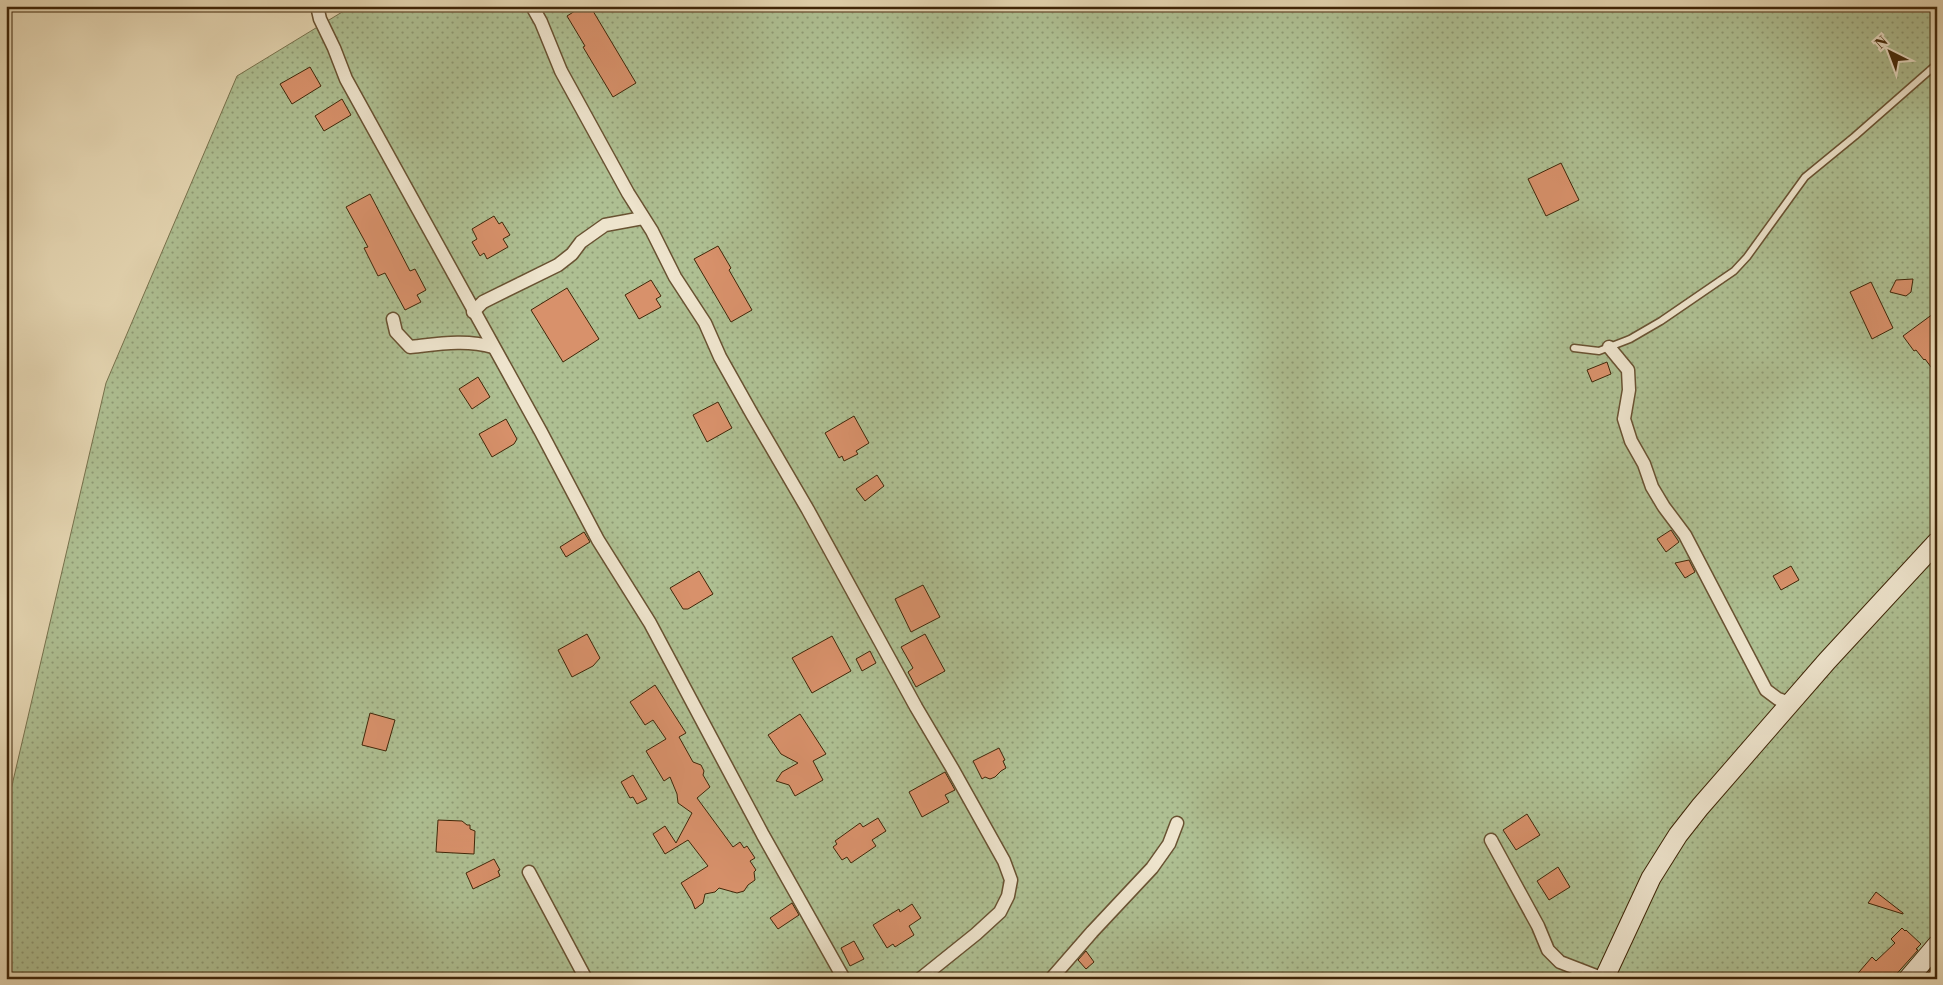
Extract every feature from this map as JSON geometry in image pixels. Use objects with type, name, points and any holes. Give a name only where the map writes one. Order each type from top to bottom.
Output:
[{"type":"street","points":[[317,6],[320,19],[346,79],[541,432],[598,540],[650,622],[763,835],[844,979]]},
{"type":"street","points":[[532,6],[541,22],[561,71],[675,278],[705,324],[720,357],[808,510],[916,707],[1004,861],[1011,880],[1008,896],[1000,912],[920,979]]},
{"type":"street","points":[[473,312],[483,302],[558,265],[572,254],[581,242],[605,225],[643,218]]},
{"type":"street","points":[[392,319],[396,332],[410,347],[453,342],[479,343],[493,347]]},
{"type":"street","points":[[1609,347],[1628,370],[1629,390],[1624,419],[1631,441],[1644,464],[1652,487],[1685,536],[1766,690],[1778,699],[1790,704]]},
{"type":"street","points":[[1491,840],[1538,926],[1548,950],[1560,962],[1604,979],[1651,878],[1678,835],[1700,806],[1878,604],[1937,542]]},
{"type":"street","points":[[1051,979],[1152,868],[1169,844],[1177,823]]},
{"type":"street","points":[[530,872],[586,979]]},
{"type":"street","points":[[1908,979],[1937,945]]},
{"type":"lane","points":[[1574,348],[1599,351],[1630,339],[1661,321],[1734,271],[1747,257],[1805,177],[1937,64]]},
{"type":"green space","points":[[352,6],[1937,6],[1937,979],[6,979],[6,811],[106,383],[237,76]]},
{"type":"building","points":[[583,6],[590,6],[636,83],[613,97],[567,16]]},
{"type":"building","points":[[310,67],[321,86],[292,104],[280,84]]},
{"type":"building","points":[[342,99],[351,115],[324,131],[315,116]]},
{"type":"building","points":[[1561,163],[1579,200],[1546,216],[1528,179]]},
{"type":"building","points":[[370,194],[410,271],[415,269],[426,290],[417,295],[421,302],[405,310],[385,273],[378,276],[364,248],[368,247],[346,207]]},
{"type":"building","points":[[494,216],[499,224],[502,222],[510,235],[503,239],[508,247],[487,259],[484,253],[480,256],[472,242],[477,239],[472,229]]},
{"type":"building","points":[[718,246],[731,268],[729,270],[752,310],[731,322],[694,259]]},
{"type":"building","points":[[1913,279],[1911,292],[1906,296],[1890,292],[1896,280]]},
{"type":"building","points":[[651,280],[661,296],[656,299],[661,307],[639,319],[625,295]]},
{"type":"building","points":[[1871,282],[1893,328],[1872,339],[1850,292]]},
{"type":"building","points":[[567,288],[599,339],[563,362],[531,310]]},
{"type":"building","points":[[1937,311],[1937,375],[1925,359],[1916,350],[1914,351],[1903,336]]},
{"type":"building","points":[[1607,362],[1611,374],[1592,382],[1587,370]]},
{"type":"building","points":[[478,377],[490,397],[472,409],[459,389]]},
{"type":"building","points":[[718,402],[732,428],[707,442],[693,415]]},
{"type":"building","points":[[854,416],[869,443],[856,451],[858,454],[844,461],[842,456],[839,458],[825,433]]},
{"type":"building","points":[[506,419],[517,439],[514,444],[492,457],[479,434]]},
{"type":"building","points":[[877,475],[884,486],[865,501],[856,489]]},
{"type":"building","points":[[1671,530],[1679,542],[1666,552],[1657,539]]},
{"type":"building","points":[[584,532],[590,542],[566,557],[560,547]]},
{"type":"building","points":[[1689,560],[1695,572],[1685,578],[1675,563]]},
{"type":"building","points":[[1791,566],[1799,580],[1781,590],[1773,576]]},
{"type":"building","points":[[699,571],[713,594],[688,609],[683,609],[670,588]]},
{"type":"building","points":[[923,585],[940,617],[911,632],[895,599]]},
{"type":"building","points":[[587,634],[600,658],[593,666],[572,677],[558,650]]},
{"type":"building","points":[[925,634],[945,671],[916,687],[908,672],[913,668],[901,647]]},
{"type":"building","points":[[832,636],[851,671],[812,693],[792,658]]},
{"type":"building","points":[[870,651],[876,663],[862,671],[856,659]]},
{"type":"building","points":[[655,685],[686,733],[679,737],[693,762],[701,765],[704,771],[703,775],[710,787],[697,798],[733,847],[740,842],[744,848],[747,846],[755,858],[750,861],[756,870],[754,872],[755,880],[744,891],[737,893],[719,888],[715,892],[705,894],[703,903],[695,909],[681,883],[708,866],[688,840],[665,854],[653,834],[665,826],[676,843],[692,813],[678,803],[677,794],[670,777],[664,781],[646,751],[666,739],[653,720],[645,725],[630,702]]},
{"type":"building","points":[[370,713],[395,720],[386,751],[362,745]]},
{"type":"building","points":[[800,714],[826,754],[813,761],[823,780],[795,796],[789,785],[776,781],[782,772],[798,763],[781,754],[768,735]]},
{"type":"building","points":[[999,748],[1005,760],[1003,761],[1006,768],[995,777],[990,779],[985,777],[982,779],[973,761]]},
{"type":"building","points":[[945,772],[955,790],[945,795],[949,802],[922,817],[909,792]]},
{"type":"building","points":[[633,775],[647,799],[637,804],[633,797],[630,798],[621,782]]},
{"type":"building","points":[[1527,814],[1540,835],[1516,850],[1503,830]]},
{"type":"building","points":[[878,818],[886,831],[872,840],[876,846],[851,863],[847,857],[842,860],[833,847],[837,844],[835,841],[860,823],[863,827]]},
{"type":"building","points":[[438,820],[462,821],[470,825],[470,829],[475,831],[474,854],[436,852]]},
{"type":"building","points":[[494,859],[500,870],[498,871],[500,876],[473,889],[466,873]]},
{"type":"building","points":[[1558,867],[1570,887],[1549,900],[1537,881]]},
{"type":"building","points":[[1876,892],[1903,913],[1903,914],[1868,903]]},
{"type":"building","points":[[792,903],[799,915],[778,929],[770,918]]},
{"type":"building","points":[[912,904],[921,918],[909,926],[914,935],[895,947],[893,944],[887,948],[873,925],[899,909],[900,912]]},
{"type":"building","points":[[1902,928],[1921,944],[1916,949],[1918,950],[1892,979],[1853,979],[1872,957],[1876,961],[1895,943],[1891,939]]},
{"type":"building","points":[[854,941],[864,959],[850,966],[841,948]]},
{"type":"building","points":[[1086,951],[1094,962],[1086,969],[1078,960]]},
{"type":"building","points":[[1935,965],[1937,966],[1937,979],[1928,979],[1925,976]]}]
